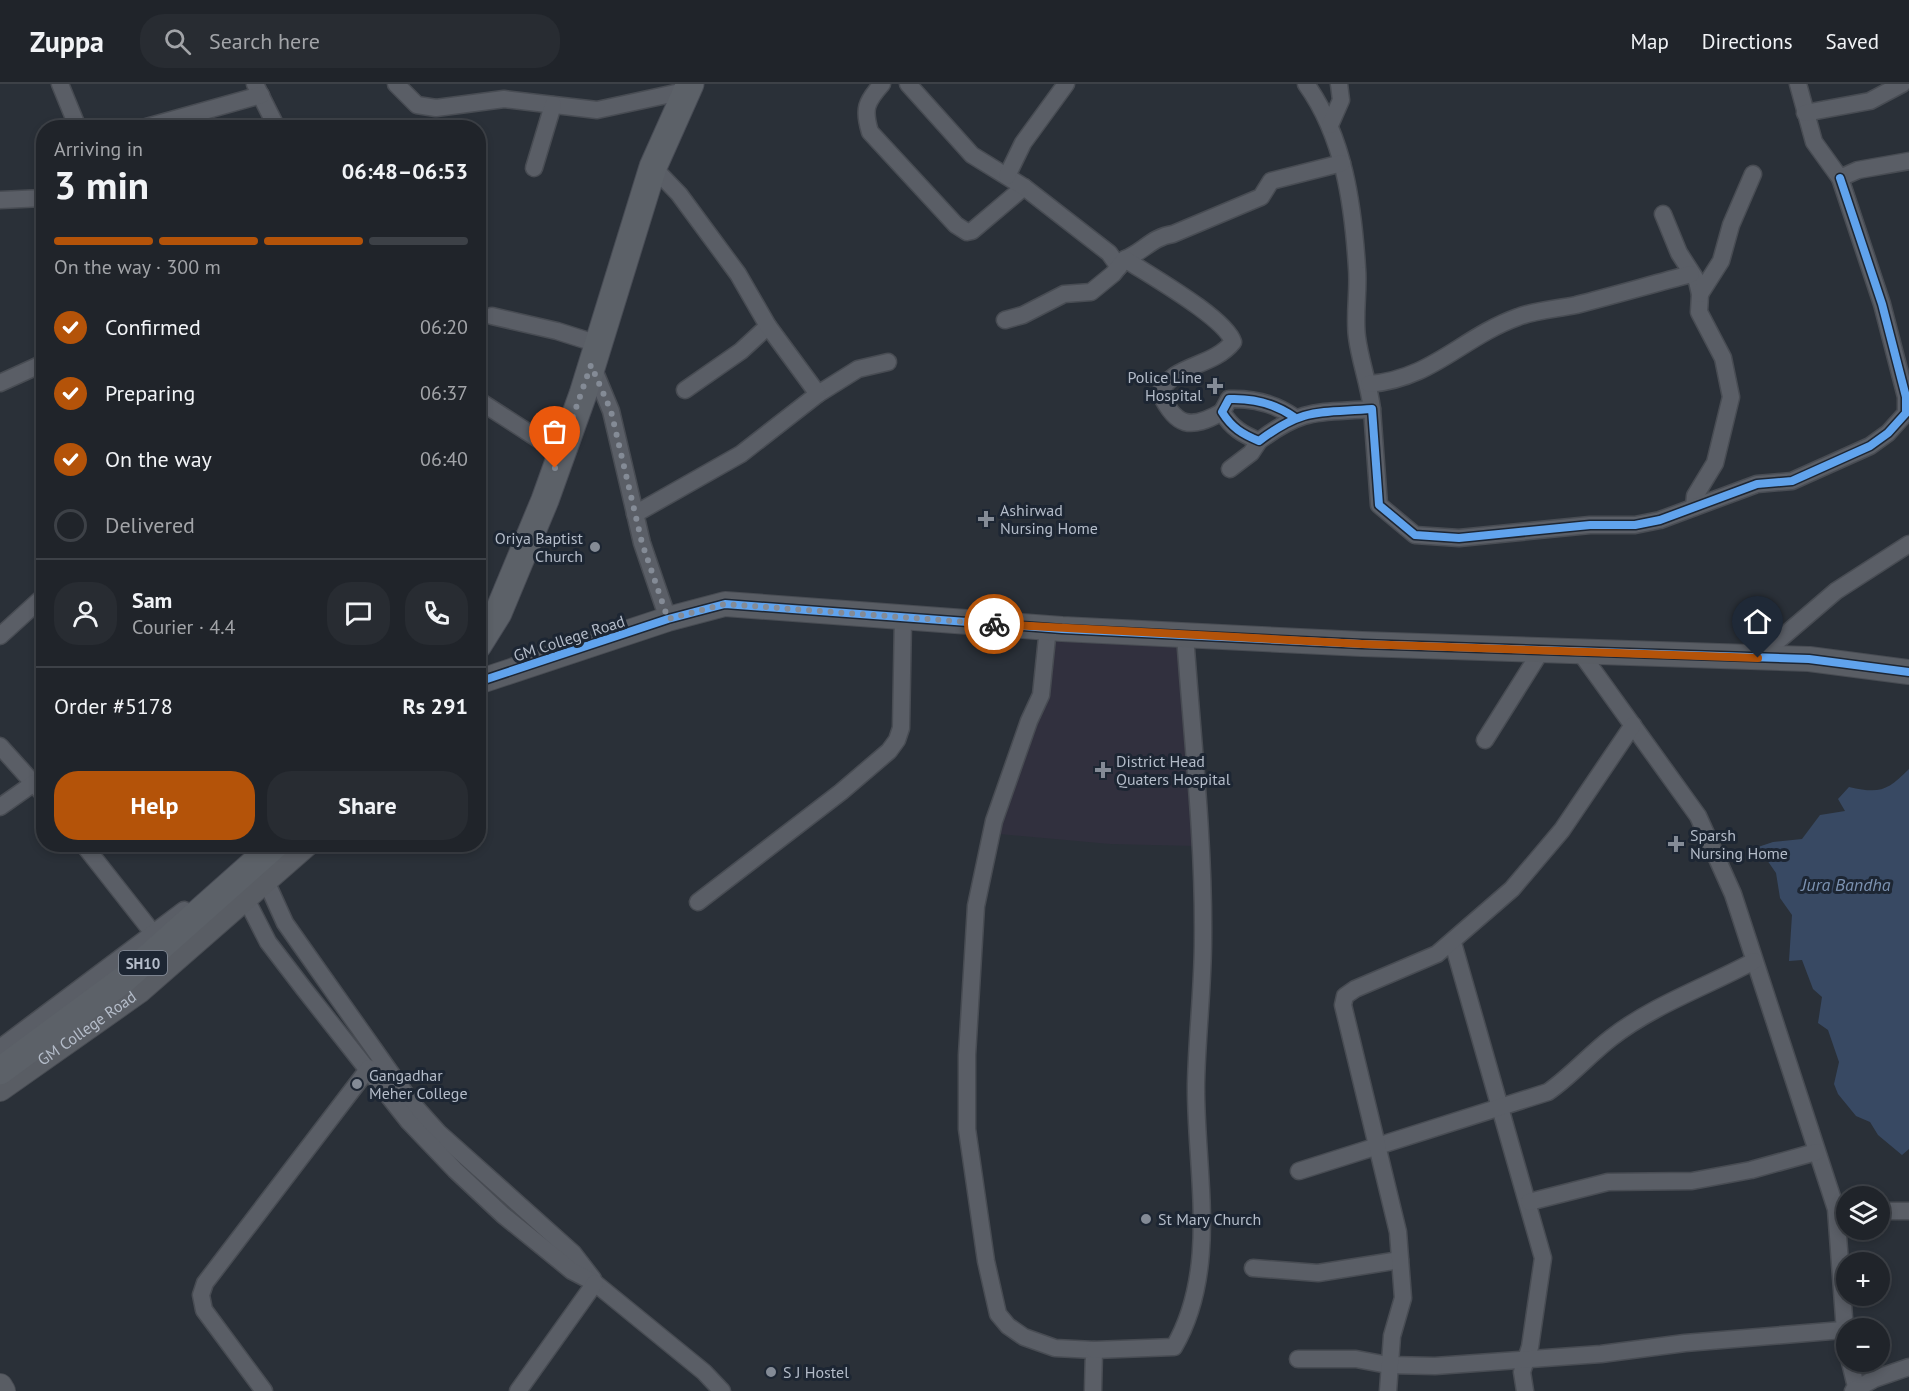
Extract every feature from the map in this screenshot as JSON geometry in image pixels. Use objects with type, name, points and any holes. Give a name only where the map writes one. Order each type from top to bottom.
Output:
[{"type":"main road","points":[[486,632],[498,613],[523,558],[595,354],[653,167],[686,86]]},
{"type":"main road","name":"SH10","points":[[0,1071],[123,980],[267,852]]},
{"type":"street","points":[[60,84],[75,120]]},
{"type":"street","points":[[396,84],[417,105],[436,108],[504,99],[597,110],[686,86]]},
{"type":"street","points":[[882,84],[868,100],[866,118],[870,132],[956,225],[972,231],[1024,187]]},
{"type":"street","points":[[908,84],[972,155],[1024,187],[1122,263],[1205,311],[1230,331],[1233,342],[1222,355],[1191,367],[1165,381],[1160,393],[1169,412],[1181,422],[1194,424],[1222,412],[1229,399],[1249,399],[1283,409],[1294,417]]},
{"type":"street","points":[[1007,176],[1023,143],[1066,84]]},
{"type":"street","points":[[1306,84],[1324,111],[1330,125],[1342,163],[1344,182],[1354,210],[1357,337],[1369,384],[1379,505],[1415,534],[1459,538],[1590,525],[1635,525],[1660,520],[1757,484],[1792,481],[1869,446],[1888,434],[1906,414],[1902,362],[1840,178],[1817,147],[1797,84]]},
{"type":"street","points":[[1805,113],[1870,101],[1902,84]]},
{"type":"street","points":[[1330,125],[1341,100],[1342,87]]},
{"type":"street","points":[[167,120],[258,90],[273,120]]},
{"type":"street","points":[[534,168],[552,105]]},
{"type":"street","points":[[1840,178],[1858,170],[1909,161]]},
{"type":"street","points":[[1005,320],[1023,315],[1065,294],[1091,292],[1122,263],[1138,254],[1159,236],[1173,234],[1261,197],[1271,181],[1342,163]]},
{"type":"street","points":[[653,167],[679,194],[738,274],[768,326],[818,394]]},
{"type":"street","points":[[1700,294],[1721,261],[1731,225],[1753,174]]},
{"type":"street","points":[[0,200],[36,198]]},
{"type":"street","points":[[1663,214],[1670,234],[1697,281],[1700,294],[1699,312],[1723,358],[1731,397],[1715,463],[1695,496],[1694,507]]},
{"type":"street","points":[[1369,384],[1394,382],[1414,375],[1483,333],[1519,316],[1574,305],[1691,274]]},
{"type":"street","points":[[492,316],[557,330],[595,354],[635,514],[668,619]]},
{"type":"street","points":[[685,390],[741,351],[768,326]]},
{"type":"street","points":[[635,514],[741,454],[818,394],[858,369],[888,362]]},
{"type":"street","points":[[0,382],[36,366]]},
{"type":"street","points":[[486,405],[560,453]]},
{"type":"street","points":[[1230,469],[1251,453],[1259,441],[1294,417],[1315,411],[1372,409]]},
{"type":"street","points":[[1222,412],[1229,423],[1242,434],[1259,441]]},
{"type":"street","points":[[1758,658],[1836,591],[1909,544]]},
{"type":"street","points":[[0,636],[36,603]]},
{"type":"street","name":"GM College Road","points":[[486,679],[668,619],[725,604],[1048,628],[1185,635],[1541,651],[1809,659],[1909,672]]},
{"type":"street","points":[[698,902],[841,792],[897,740],[900,728],[903,618]]},
{"type":"street","points":[[1048,628],[1041,695],[1029,721],[994,821],[976,906],[967,1055],[967,1129],[986,1261],[998,1314],[1008,1326],[1024,1337],[1055,1348],[1094,1350],[1174,1347],[1189,1321],[1198,1278],[1202,1212],[1196,1087],[1203,939],[1199,821],[1185,635]]},
{"type":"street","points":[[1485,740],[1541,651]]},
{"type":"street","points":[[1580,652],[1698,816],[1733,894],[1816,1152],[1836,1198]]},
{"type":"street","points":[[1388,1391],[1388,1365],[1392,1336],[1403,1298],[1398,1232],[1343,1005],[1346,996],[1355,989],[1437,954],[1454,942],[1512,889],[1562,830],[1633,725]]},
{"type":"street","points":[[0,746],[36,787]]},
{"type":"street","points":[[0,807],[36,790]]},
{"type":"street","points":[[89,852],[153,933]]},
{"type":"street","points":[[0,1048],[211,888],[249,852]]},
{"type":"street","name":"GM College Road","points":[[0,1089],[139,991],[299,852]]},
{"type":"street","points":[[266,881],[285,923],[412,1103],[439,1134],[573,1252],[595,1283]]},
{"type":"street","points":[[246,899],[268,942],[369,1068],[409,1122],[455,1170],[502,1215],[553,1256],[595,1283],[704,1372],[722,1391]]},
{"type":"street","points":[[1454,942],[1544,1258],[1522,1372],[1525,1391]]},
{"type":"street","points":[[1299,1171],[1548,1092],[1568,1078],[1612,1037],[1659,1009],[1754,961]]},
{"type":"street","points":[[264,1391],[204,1310],[201,1294],[205,1283],[369,1068]]},
{"type":"street","points":[[1529,1202],[1608,1182],[1692,1181],[1751,1170],[1816,1152]]},
{"type":"street","points":[[1890,1211],[1909,1210]]},
{"type":"street","points":[[1842,1240],[1844,1318]]},
{"type":"street","points":[[1253,1268],[1318,1273],[1400,1260]]},
{"type":"street","points":[[518,1391],[595,1283]]},
{"type":"street","points":[[1298,1359],[1356,1359],[1388,1365],[1435,1366],[1836,1338]]},
{"type":"street","points":[[1093,1391],[1094,1350]]},
{"type":"street","points":[[1852,1372],[1856,1390],[1909,1367]]},
{"type":"street","points":[[0,1386],[3,1391]]},
{"type":"shaded area","name":"District Head Quaters Hospital","points":[[1053,635],[1180,641],[1193,846],[1110,844],[999,834]]},
{"type":"water","name":"Jura Bandha","points":[[1909,769],[1909,1149],[1902,1155],[1878,1135],[1870,1122],[1856,1116],[1838,1094],[1834,1084],[1839,1062],[1828,1030],[1818,1023],[1822,997],[1813,989],[1802,960],[1789,961],[1792,915],[1780,898],[1776,873],[1758,847],[1773,842],[1802,839],[1820,815],[1845,811],[1838,799],[1849,787],[1868,790],[1882,789],[1895,782]]},
{"type":"cycle path","points":[[1294,417],[1271,405],[1246,399],[1229,399],[1222,412],[1238,430],[1259,441],[1288,422],[1301,417],[1325,412],[1372,409],[1379,505],[1415,535],[1459,538],[1590,525],[1635,525],[1660,520],[1757,484],[1792,481],[1870,446],[1888,433],[1906,413],[1906,397],[1882,304],[1840,178]]},
{"type":"cycle path","points":[[486,679],[668,619],[725,604],[1062,629],[1362,644],[1809,659],[1909,672]]},
{"type":"way so far","points":[[555,468],[583,394],[591,365],[611,411],[642,543],[668,619],[725,604],[994,624]]},
{"type":"place","name":"Police Line Hospital","points":[[1215,386]]},
{"type":"place","name":"Ashirwad Nursing Home","points":[[986,519]]},
{"type":"place","name":"Oriya Baptist Church","points":[[595,547]]},
{"type":"place","name":"District Head Quaters Hospital","points":[[1103,770]]},
{"type":"place","name":"Sparsh Nursing Home","points":[[1676,844]]},
{"type":"place","name":"Gangadhar Meher College","points":[[357,1084]]},
{"type":"place","name":"St Mary Church","points":[[1146,1219]]},
{"type":"place","name":"S J Hostel","points":[[771,1372]]},
{"type":"route","points":[[994,624],[1362,644],[1758,658]]}]
